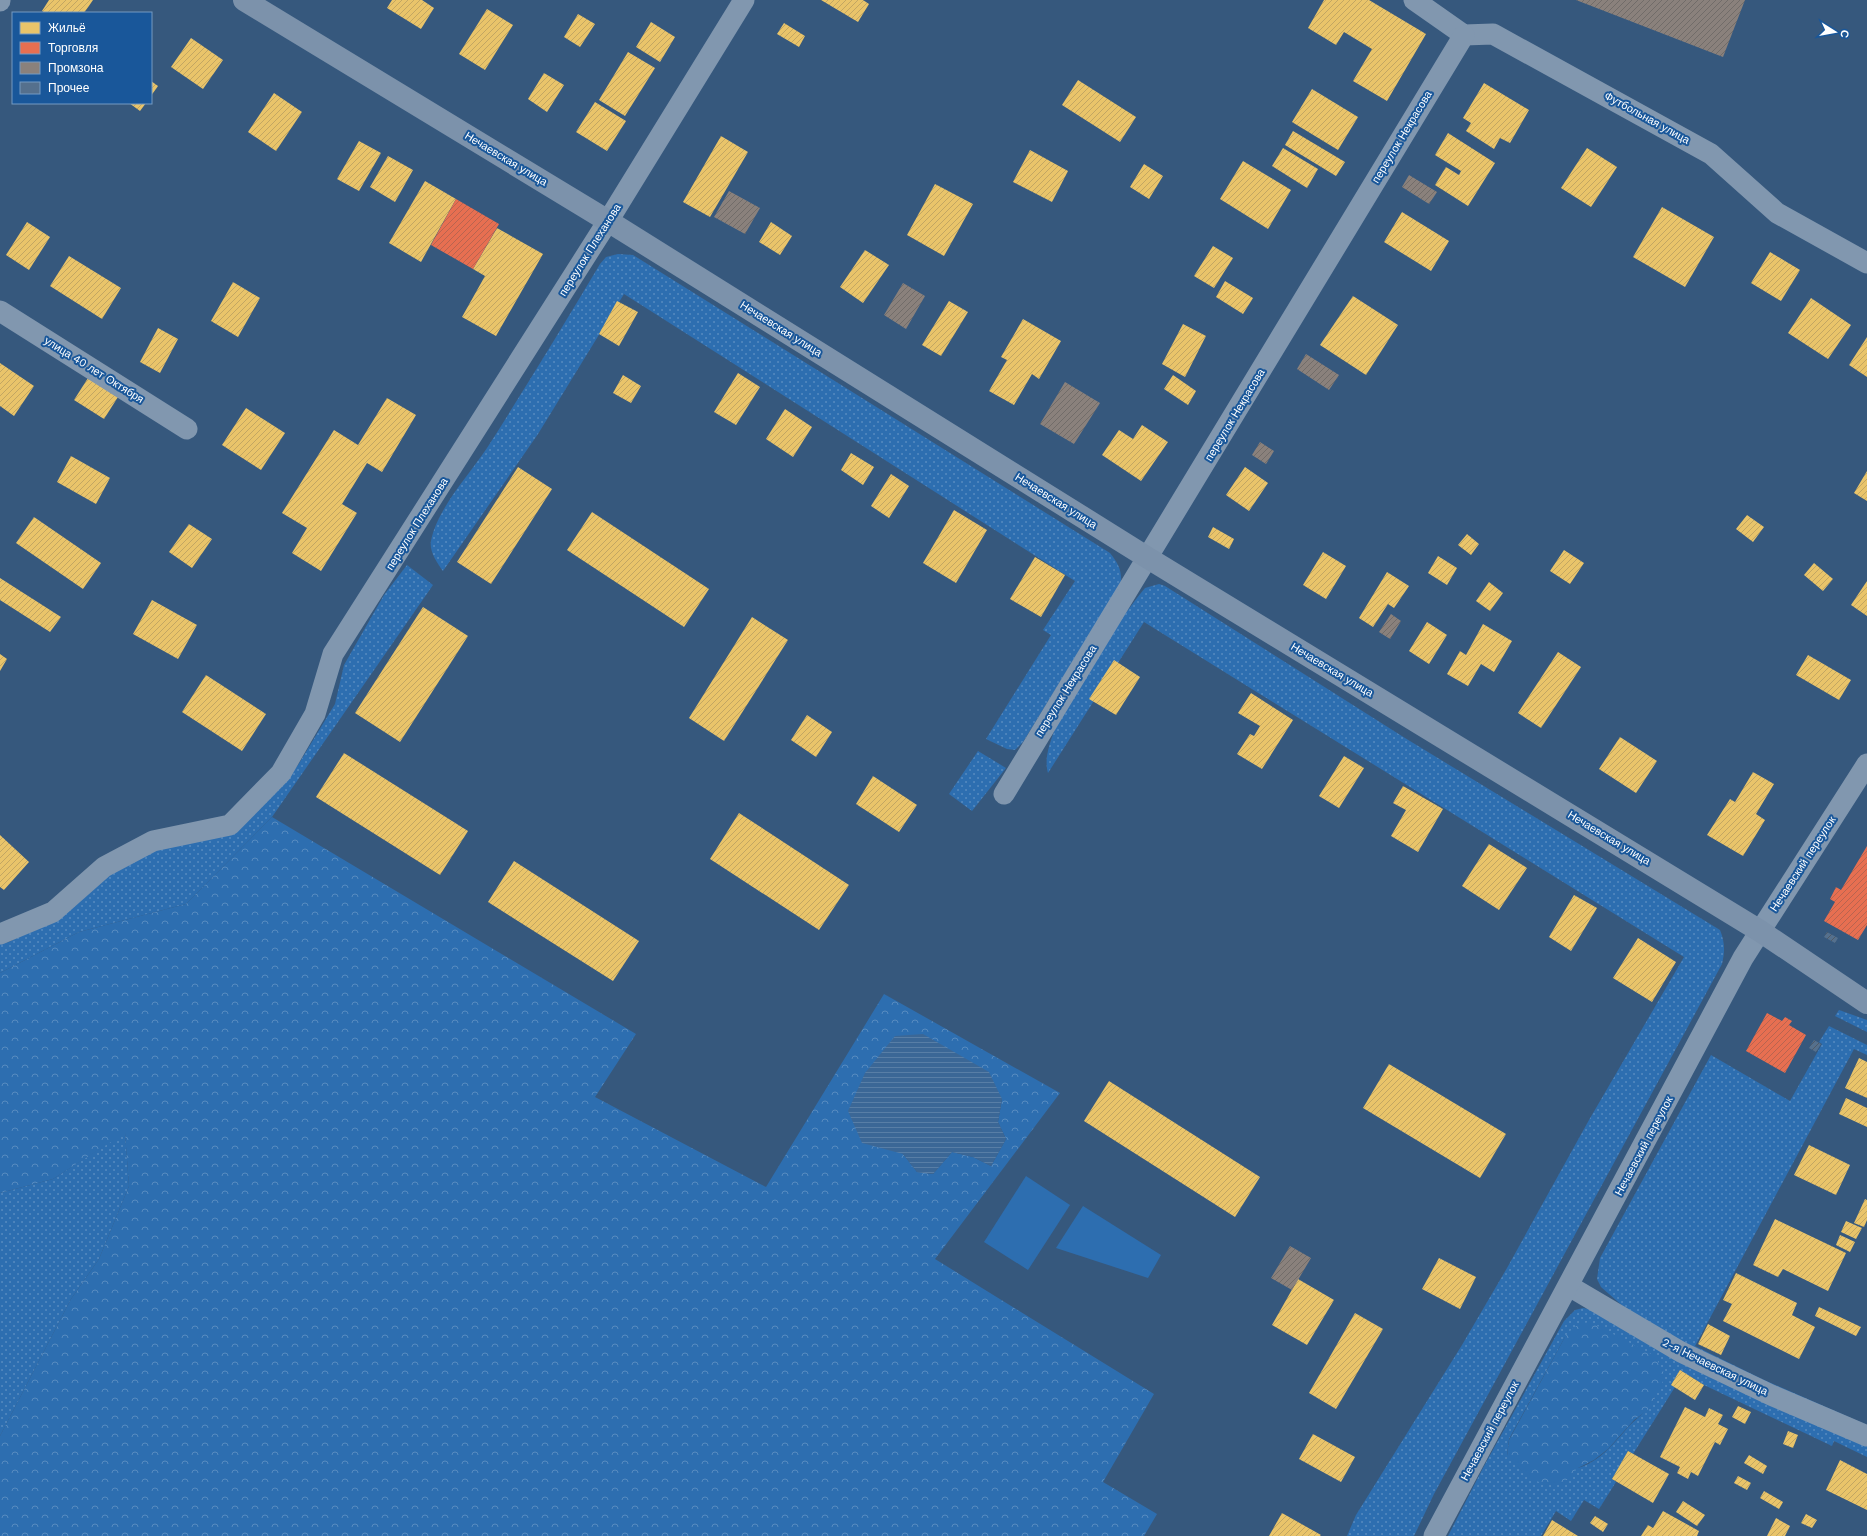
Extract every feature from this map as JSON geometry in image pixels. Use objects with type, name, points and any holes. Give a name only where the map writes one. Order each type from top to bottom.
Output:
[{"type":"street","name":"Нечаевская улица","points":[[244,0],[608,221],[1148,558],[1760,931],[1867,1003]]},
{"type":"street","name":"переулок Плеханова","points":[[0,934],[53,912],[104,867],[153,841],[230,825],[281,773],[316,714],[333,654],[608,221],[744,0]]},
{"type":"street","points":[[1414,0],[1464,35]]},
{"type":"street","name":"Футбольная улица","points":[[1464,35],[1492,34],[1711,154],[1776,213],[1867,263]]},
{"type":"street","name":"переулок Некрасова","points":[[1004,794],[1464,35]]},
{"type":"street","name":"улица 40 лет Октября","points":[[0,311],[187,429]]},
{"type":"street","name":"Нечаевский переулок","points":[[1434,1536],[1743,958],[1867,764]]},
{"type":"street","name":"2-я Нечаевская улица","points":[[1569,1286],[1681,1352],[1771,1395],[1867,1436]]},
{"type":"green space","points":[[618,254],[633,255],[1110,553],[1119,567],[1121,583],[1023,742],[1015,750],[1007,749],[986,739],[1051,635],[1043,630],[1075,581],[624,294],[538,434],[443,571],[431,549],[434,529],[440,517],[454,493],[502,425],[600,264],[606,257]]},
{"type":"green space","points":[[407,565],[433,585],[272,817],[186,904],[79,932],[0,973],[0,944],[9,942],[40,926],[132,859],[261,808],[298,765],[335,704],[344,665],[384,595]]},
{"type":"green space","points":[[1159,584],[1165,586],[1405,738],[1720,930],[1723,939],[1724,951],[1722,964],[1434,1494],[1414,1536],[1347,1536],[1356,1515],[1462,1345],[1507,1268],[1589,1120],[1684,957],[1144,622],[1048,773],[1047,755],[1054,732],[1066,706],[1082,678],[1099,650],[1145,588]]},
{"type":"green space","points":[[978,751],[1006,768],[972,811],[949,794]]},
{"type":"green space","points":[[272,817],[636,1034],[595,1097],[766,1187],[884,994],[1060,1093],[935,1259],[1154,1394],[1103,1482],[1157,1514],[1144,1536],[0,1536],[0,1436],[71,1299],[99,1259],[129,1186],[125,1133],[53,1179],[0,1193],[0,973],[79,932],[186,904]],"holes":[[[1002,1099],[998,1122],[1006,1139],[991,1166],[973,1157],[952,1152],[933,1174],[917,1172],[903,1154]]]},
{"type":"green space","points":[[1839,1010],[1867,1020],[1867,1032],[1835,1016]]},
{"type":"green space","points":[[1829,1026],[1867,1045],[1867,1055],[1854,1049],[1695,1346],[1762,1379],[1867,1425],[1867,1430],[1693,1350],[1625,1308],[1601,1287],[1597,1279],[1600,1258],[1711,1055],[1790,1101],[1822,1044],[1819,1042]]},
{"type":"green space","points":[[125,1132],[129,1186],[99,1259],[71,1299],[0,1436],[0,1193],[53,1179]]},
{"type":"green space","points":[[1026,1176],[1070,1205],[1028,1270],[984,1242]]},
{"type":"green space","points":[[1083,1206],[1161,1255],[1148,1278],[1056,1248]]},
{"type":"green space","points":[[1583,1308],[1589,1309],[1867,1446],[1867,1457],[1834,1441],[1832,1446],[1704,1385],[1680,1370],[1671,1385],[1675,1387],[1633,1454],[1628,1451],[1612,1479],[1616,1482],[1599,1509],[1584,1500],[1571,1521],[1556,1511],[1541,1536],[1448,1536],[1484,1466],[1564,1321],[1575,1310]],"holes":[[[1565,1337],[1655,1397],[1646,1410],[1606,1451],[1592,1462],[1585,1465],[1564,1470],[1522,1471],[1507,1455],[1509,1439]]]},
{"type":"green space","points":[[1590,1322],[1655,1356],[1664,1373],[1664,1379],[1649,1409],[1634,1420],[1608,1449],[1594,1460],[1578,1468],[1564,1483],[1553,1484],[1538,1481],[1526,1475],[1507,1456],[1509,1440],[1565,1337],[1576,1326]]},
{"type":"shaded area","points":[[923,1034],[989,1072],[1002,1099],[998,1122],[1006,1139],[991,1166],[973,1157],[952,1152],[933,1174],[917,1172],[903,1154],[862,1143],[848,1111],[865,1073],[895,1036]]},
{"type":"building: Жильё","points":[[49,0],[93,0],[85,12],[42,11]]},
{"type":"building: Жильё","points":[[392,0],[422,0],[434,8],[421,29],[387,8]]},
{"type":"building: Жильё","points":[[821,0],[863,0],[869,4],[858,22]]},
{"type":"building: Жильё","points":[[1324,0],[1369,0],[1426,34],[1387,101],[1353,81],[1372,49],[1344,32],[1336,45],[1308,28]]},
{"type":"building: Жильё","points":[[487,9],[513,25],[485,70],[459,54]]},
{"type":"building: Жильё","points":[[578,14],[595,24],[580,47],[564,37]]},
{"type":"building: Жильё","points":[[651,22],[675,37],[660,62],[636,47]]},
{"type":"building: Жильё","points":[[784,23],[805,36],[799,47],[777,34]]},
{"type":"building: Жильё","points":[[191,38],[223,60],[203,89],[171,67]]},
{"type":"building: Жильё","points":[[628,52],[655,68],[625,116],[599,100]]},
{"type":"building: Жильё","points":[[544,73],[564,85],[547,112],[528,99]]},
{"type":"building: Жильё","points":[[1078,80],[1136,117],[1120,142],[1062,105]]},
{"type":"building: Жильё","points":[[152,82],[158,86],[152,95]]},
{"type":"building: Жильё","points":[[1484,83],[1529,110],[1510,143],[1500,138],[1494,149],[1466,131],[1471,123],[1463,118]]},
{"type":"building: Жильё","points":[[1312,89],[1358,117],[1338,150],[1292,122]]},
{"type":"building: Жильё","points":[[274,93],[302,112],[276,151],[248,132]]},
{"type":"building: Жильё","points":[[595,102],[626,121],[607,151],[576,132]]},
{"type":"building: Жильё","points":[[130,104],[145,104],[140,111]]},
{"type":"building: Жильё","points":[[1293,131],[1345,162],[1336,176],[1285,145]]},
{"type":"building: Жильё","points":[[1448,133],[1495,163],[1468,206],[1435,185],[1446,167],[1459,175],[1461,171],[1435,155]]},
{"type":"building: Жильё","points":[[721,136],[748,152],[710,217],[683,202]]},
{"type":"building: Жильё","points":[[359,141],[381,153],[359,191],[337,179]]},
{"type":"building: Жильё","points":[[1283,148],[1318,169],[1307,188],[1272,166]]},
{"type":"building: Жильё","points":[[1587,148],[1617,167],[1591,207],[1561,188]]},
{"type":"building: Жильё","points":[[1030,150],[1068,171],[1052,202],[1013,182]]},
{"type":"building: Жильё","points":[[388,156],[413,170],[395,202],[370,187]]},
{"type":"building: Жильё","points":[[1243,161],[1291,190],[1268,229],[1220,199]]},
{"type":"building: Жильё","points":[[1144,164],[1163,176],[1149,199],[1130,187]]},
{"type":"building: Жильё","points":[[425,181],[456,199],[421,262],[389,243]]},
{"type":"building: Жильё","points":[[935,184],[973,204],[944,256],[907,235]]},
{"type":"building: Жильё","points":[[1662,207],[1714,237],[1685,287],[1633,257]]},
{"type":"building: Жильё","points":[[1402,212],[1449,241],[1431,271],[1384,242]]},
{"type":"building: Жильё","points":[[27,222],[50,237],[29,270],[6,255]]},
{"type":"building: Жильё","points":[[771,222],[792,236],[780,255],[759,242]]},
{"type":"building: Жильё","points":[[497,228],[543,254],[496,336],[462,317],[485,276],[473,269]]},
{"type":"building: Жильё","points":[[1213,246],[1233,258],[1214,288],[1194,276]]},
{"type":"building: Жильё","points":[[865,250],[889,265],[863,303],[840,287]]},
{"type":"building: Жильё","points":[[1770,252],[1800,270],[1781,301],[1751,283]]},
{"type":"building: Жильё","points":[[69,256],[121,288],[102,319],[50,286]]},
{"type":"building: Жильё","points":[[1225,281],[1253,298],[1243,314],[1216,297]]},
{"type":"building: Жильё","points":[[233,282],[260,298],[238,337],[211,321]]},
{"type":"building: Жильё","points":[[1353,296],[1398,325],[1366,375],[1320,345]]},
{"type":"building: Жильё","points":[[1811,298],[1851,325],[1828,359],[1788,333]]},
{"type":"building: Жильё","points":[[617,301],[638,312],[619,346],[599,334]]},
{"type":"building: Жильё","points":[[949,301],[968,312],[941,356],[922,345]]},
{"type":"building: Жильё","points":[[1023,319],[1061,341],[1039,379],[1032,374],[1014,405],[989,391],[1007,360],[1001,357]]},
{"type":"building: Жильё","points":[[1183,324],[1206,336],[1185,377],[1162,364]]},
{"type":"building: Жильё","points":[[158,328],[178,339],[160,373],[140,362]]},
{"type":"building: Жильё","points":[[1867,337],[1867,377],[1849,365]]},
{"type":"building: Жильё","points":[[0,363],[34,386],[14,416],[0,406]]},
{"type":"building: Жильё","points":[[738,373],[760,387],[736,425],[714,412]]},
{"type":"building: Жильё","points":[[623,375],[641,386],[631,403],[613,393]]},
{"type":"building: Жильё","points":[[1173,375],[1196,391],[1188,405],[1164,389]]},
{"type":"building: Жильё","points":[[88,378],[118,397],[104,419],[74,400]]},
{"type":"building: Жильё","points":[[387,398],[416,415],[382,472],[367,463],[342,504],[357,513],[321,571],[292,553],[307,528],[282,513],[334,430],[358,445]]},
{"type":"building: Жильё","points":[[246,408],[285,433],[261,470],[222,445]]},
{"type":"building: Жильё","points":[[785,409],[812,427],[793,457],[766,439]]},
{"type":"building: Жильё","points":[[1142,425],[1168,442],[1141,481],[1102,455],[1119,430],[1133,439]]},
{"type":"building: Жильё","points":[[851,453],[874,467],[863,485],[841,470]]},
{"type":"building: Жильё","points":[[71,456],[110,478],[96,504],[57,482]]},
{"type":"building: Жильё","points":[[518,467],[552,489],[491,584],[457,562]]},
{"type":"building: Жильё","points":[[1245,467],[1268,483],[1249,511],[1226,495]]},
{"type":"building: Жильё","points":[[1867,471],[1867,501],[1854,493]]},
{"type":"building: Жильё","points":[[891,474],[909,486],[889,518],[871,506]]},
{"type":"building: Жильё","points":[[954,510],[987,530],[956,583],[923,563]]},
{"type":"building: Жильё","points":[[592,512],[709,589],[684,627],[567,550]]},
{"type":"building: Жильё","points":[[1747,515],[1764,527],[1753,542],[1736,529]]},
{"type":"building: Жильё","points":[[34,517],[101,563],[83,589],[16,543]]},
{"type":"building: Жильё","points":[[189,524],[212,539],[192,568],[169,552]]},
{"type":"building: Жильё","points":[[1213,527],[1234,539],[1229,549],[1208,537]]},
{"type":"building: Жильё","points":[[1467,534],[1479,544],[1471,555],[1458,545]]},
{"type":"building: Жильё","points":[[1564,550],[1584,563],[1570,584],[1550,571]]},
{"type":"building: Жильё","points":[[1323,552],[1346,566],[1326,599],[1303,585]]},
{"type":"building: Жильё","points":[[1438,556],[1457,568],[1447,585],[1428,573]]},
{"type":"building: Жильё","points":[[1035,557],[1065,575],[1041,617],[1010,599]]},
{"type":"building: Жильё","points":[[1814,563],[1833,579],[1823,591],[1804,575]]},
{"type":"building: Жильё","points":[[1387,572],[1409,586],[1394,608],[1388,604],[1373,627],[1359,618]]},
{"type":"building: Жильё","points":[[0,578],[61,617],[50,632],[0,600]]},
{"type":"building: Жильё","points":[[1867,581],[1867,616],[1851,605]]},
{"type":"building: Жильё","points":[[1489,582],[1503,593],[1490,611],[1476,601]]},
{"type":"building: Жильё","points":[[152,600],[197,625],[178,659],[133,634]]},
{"type":"building: Жильё","points":[[423,607],[468,636],[400,742],[355,713]]},
{"type":"building: Жильё","points":[[752,617],[788,640],[724,741],[689,718]]},
{"type":"building: Жильё","points":[[1427,622],[1447,635],[1429,664],[1409,651]]},
{"type":"building: Жильё","points":[[1483,624],[1512,641],[1494,672],[1481,664],[1468,686],[1447,674],[1460,651],[1466,655]]},
{"type":"building: Жильё","points":[[1558,652],[1581,667],[1541,728],[1518,713]]},
{"type":"building: Жильё","points":[[0,654],[7,659],[0,671]]},
{"type":"building: Жильё","points":[[1808,655],[1851,680],[1839,700],[1796,675]]},
{"type":"building: Жильё","points":[[1114,660],[1140,677],[1116,715],[1089,699]]},
{"type":"building: Жильё","points":[[206,675],[266,714],[242,751],[182,712]]},
{"type":"building: Жильё","points":[[1251,693],[1293,720],[1262,769],[1237,754],[1250,734],[1254,736],[1260,726],[1238,713]]},
{"type":"building: Жильё","points":[[807,715],[832,732],[816,757],[791,740]]},
{"type":"building: Жильё","points":[[1620,737],[1657,761],[1636,793],[1599,769]]},
{"type":"building: Жильё","points":[[344,753],[468,831],[440,875],[316,797]]},
{"type":"building: Жильё","points":[[1344,756],[1364,768],[1339,808],[1319,796]]},
{"type":"building: Жильё","points":[[1753,772],[1774,784],[1756,814],[1765,820],[1743,856],[1707,835],[1730,799],[1735,802]]},
{"type":"building: Жильё","points":[[873,776],[917,805],[899,832],[856,804]]},
{"type":"building: Жильё","points":[[1403,786],[1443,809],[1418,852],[1391,836],[1406,810],[1393,803]]},
{"type":"building: Жильё","points":[[739,813],[849,885],[819,930],[710,859]]},
{"type":"building: Жильё","points":[[0,835],[29,862],[4,890],[0,887]]},
{"type":"building: Жильё","points":[[1489,844],[1527,868],[1499,910],[1462,886]]},
{"type":"building: Жильё","points":[[514,861],[639,941],[613,981],[488,902]]},
{"type":"building: Жильё","points":[[1574,895],[1597,908],[1571,951],[1549,937]]},
{"type":"building: Жильё","points":[[1638,938],[1676,962],[1652,1002],[1613,978]]},
{"type":"building: Жильё","points":[[1859,1058],[1867,1062],[1867,1098],[1845,1088]]},
{"type":"building: Жильё","points":[[1389,1064],[1506,1134],[1480,1178],[1363,1108]]},
{"type":"building: Жильё","points":[[1109,1081],[1260,1177],[1235,1217],[1084,1121]]},
{"type":"building: Жильё","points":[[1846,1098],[1867,1108],[1867,1127],[1839,1114]]},
{"type":"building: Жильё","points":[[1809,1145],[1850,1165],[1836,1195],[1794,1175]]},
{"type":"building: Жильё","points":[[1865,1199],[1867,1200],[1867,1220],[1864,1227],[1854,1223]]},
{"type":"building: Жильё","points":[[1775,1219],[1846,1253],[1828,1291],[1783,1269],[1778,1277],[1753,1265]]},
{"type":"building: Жильё","points":[[1846,1221],[1862,1228],[1856,1239],[1841,1232]]},
{"type":"building: Жильё","points":[[1840,1235],[1855,1242],[1850,1252],[1836,1245]]},
{"type":"building: Жильё","points":[[1439,1258],[1476,1277],[1460,1309],[1422,1289]]},
{"type":"building: Жильё","points":[[1736,1273],[1797,1303],[1792,1315],[1815,1327],[1799,1359],[1723,1321],[1732,1304],[1723,1300]]},
{"type":"building: Жильё","points":[[1298,1279],[1334,1300],[1307,1345],[1272,1325]]},
{"type":"building: Жильё","points":[[1819,1307],[1861,1327],[1856,1336],[1815,1316]]},
{"type":"building: Жильё","points":[[1355,1313],[1383,1329],[1336,1409],[1309,1393]]},
{"type":"building: Жильё","points":[[1708,1324],[1730,1336],[1721,1355],[1698,1344]]},
{"type":"building: Жильё","points":[[1680,1370],[1704,1385],[1695,1400],[1671,1385]]},
{"type":"building: Жильё","points":[[1738,1406],[1751,1412],[1745,1424],[1732,1417]]},
{"type":"building: Жильё","points":[[1685,1407],[1705,1417],[1709,1408],[1723,1415],[1718,1424],[1728,1429],[1720,1445],[1715,1442],[1698,1476],[1691,1472],[1688,1479],[1677,1473],[1680,1467],[1660,1457]]},
{"type":"building: Жильё","points":[[1788,1431],[1798,1435],[1793,1448],[1783,1444]]},
{"type":"building: Жильё","points":[[1313,1434],[1355,1457],[1341,1482],[1299,1459]]},
{"type":"building: Жильё","points":[[1628,1451],[1669,1474],[1653,1503],[1612,1479]]},
{"type":"building: Жильё","points":[[1749,1455],[1767,1466],[1763,1474],[1744,1463]]},
{"type":"building: Жильё","points":[[1840,1460],[1867,1474],[1867,1510],[1826,1490]]},
{"type":"building: Жильё","points":[[1738,1476],[1751,1483],[1747,1490],[1734,1483]]},
{"type":"building: Жильё","points":[[1764,1491],[1783,1502],[1779,1509],[1760,1498]]},
{"type":"building: Жильё","points":[[1683,1501],[1705,1515],[1697,1526],[1676,1512]]},
{"type":"building: Жильё","points":[[1663,1511],[1699,1531],[1697,1536],[1641,1536],[1648,1525],[1653,1528]]},
{"type":"building: Жильё","points":[[1282,1513],[1321,1535],[1269,1536]]},
{"type":"building: Жильё","points":[[1806,1514],[1817,1520],[1812,1528],[1801,1523]]},
{"type":"building: Жильё","points":[[1595,1516],[1608,1524],[1603,1532],[1590,1523]]},
{"type":"building: Жильё","points":[[1776,1518],[1790,1526],[1785,1536],[1767,1536]]},
{"type":"building: Жильё","points":[[1552,1520],[1578,1536],[1543,1536]]},
{"type":"building: Торговля","points":[[456,199],[499,224],[473,269],[431,245]]},
{"type":"building: Торговля","points":[[1867,846],[1867,925],[1858,940],[1824,921],[1835,902],[1830,899],[1836,887],[1841,890]]},
{"type":"building: Торговля","points":[[1767,1013],[1782,1021],[1785,1017],[1792,1021],[1789,1025],[1806,1035],[1785,1073],[1746,1051]]},
{"type":"building: Промзона","points":[[1576,0],[1745,0],[1723,57]]},
{"type":"building: Промзона","points":[[1409,175],[1437,192],[1429,204],[1402,187]]},
{"type":"building: Промзона","points":[[729,191],[760,208],[745,234],[714,217]]},
{"type":"building: Промзона","points":[[903,283],[925,296],[906,329],[884,315]]},
{"type":"building: Промзона","points":[[1306,354],[1339,375],[1329,390],[1297,369]]},
{"type":"building: Промзона","points":[[1065,382],[1100,403],[1074,444],[1040,424]]},
{"type":"building: Промзона","points":[[1260,442],[1274,451],[1266,464],[1252,455]]},
{"type":"building: Промзона","points":[[1391,614],[1401,621],[1390,639],[1379,632]]},
{"type":"building: Промзона","points":[[1290,1246],[1311,1258],[1292,1290],[1271,1278]]},
{"type":"building: Прочее","points":[[1827,932],[1838,938],[1835,943],[1824,937]]},
{"type":"building: Прочее","points":[[1814,1040],[1821,1044],[1816,1052],[1809,1048]]}]
